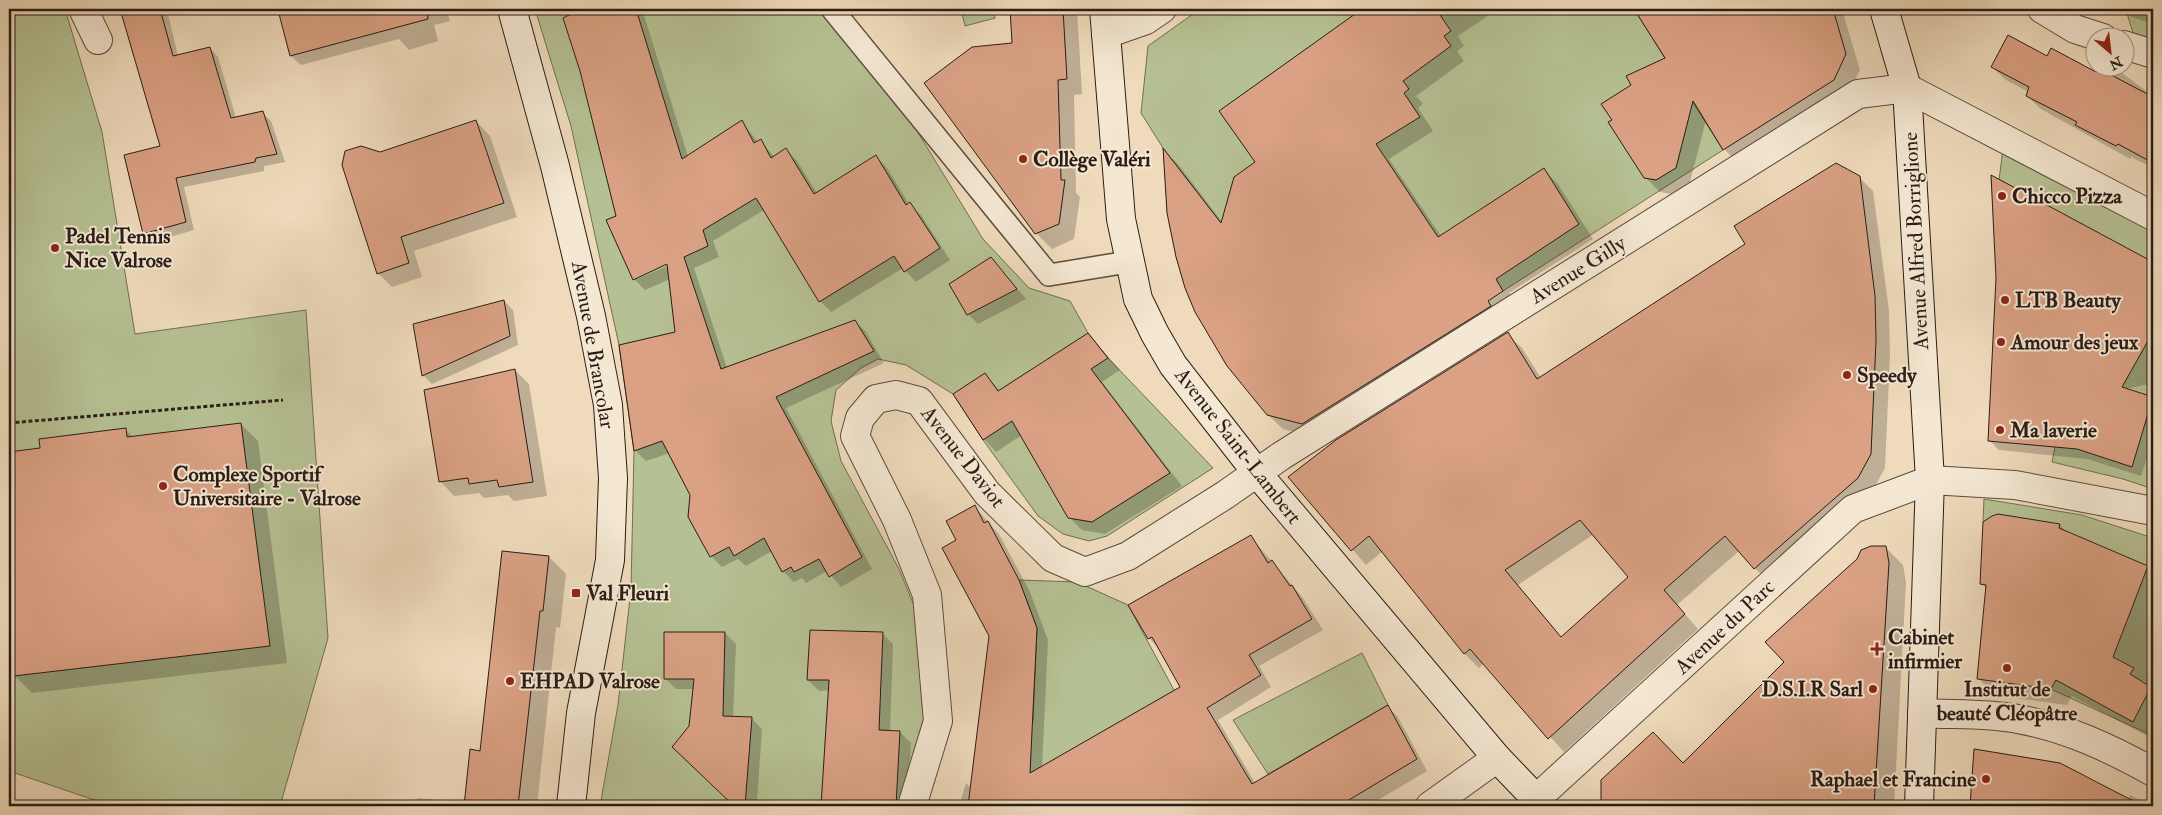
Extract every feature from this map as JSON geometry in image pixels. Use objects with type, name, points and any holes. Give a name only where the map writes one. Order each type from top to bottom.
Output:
[{"type":"street","points":[[83,9],[98,40]]},
{"type":"street","name":"Avenue de Brancolar","points":[[512,9],[555,166],[591,316],[608,405],[613,478],[610,560],[581,713],[571,806]]},
{"type":"street","points":[[1105,21],[1146,20],[1162,9]]},
{"type":"street","name":"Avenue Alfred Borriglione","points":[[1884,9],[1907,88],[1930,480],[1919,806]]},
{"type":"street","points":[[2042,9],[2084,31]]},
{"type":"street","name":"Avenue Saint-Lambert","points":[[1105,21],[1121,219],[1128,262],[1138,299],[1173,365],[1257,473],[1498,758],[1540,803]]},
{"type":"street","points":[[2134,48],[2153,54]]},
{"type":"street","points":[[1907,88],[2153,216]]},
{"type":"street","name":"Avenue Gilly","points":[[1257,473],[1858,94],[1907,88]]},
{"type":"street","name":"Avenue Daviot","points":[[912,806],[938,721],[927,595],[897,520],[855,436],[860,418],[876,400],[896,395],[919,401],[987,493],[1053,558],[1086,572],[1128,556],[1257,473]]},
{"type":"street","points":[[1930,480],[2015,484],[2153,511]]},
{"type":"street","name":"Avenue du Parc","points":[[1540,803],[1853,509],[1930,480]]},
{"type":"street","points":[[1922,713],[2016,718],[2067,731],[2118,752],[2153,772]]},
{"type":"street","points":[[1430,806],[1498,758]]},
{"type":"lane","points":[[832,9],[1049,275],[1128,262]]},
{"type":"path","points":[[9,423],[283,400]]},
{"type":"green space","name":"Complexe Sportif Universitaire - Valrose","points":[[9,9],[65,9],[102,132],[135,334],[306,310],[328,638],[280,806],[112,806],[9,771]]},
{"type":"green space","points":[[535,9],[819,9],[903,108],[983,239],[1029,288],[1070,301],[1088,333],[1108,358],[1213,468],[1107,536],[1089,541],[1063,534],[1038,516],[983,440],[953,394],[906,365],[878,359],[861,368],[836,390],[831,421],[841,461],[899,569],[917,613],[927,702],[920,744],[902,806],[600,806],[618,705],[631,589],[634,451],[619,345],[571,126]]},
{"type":"green space","points":[[961,9],[993,9],[995,18],[965,26]]},
{"type":"green space","points":[[1200,9],[1634,9],[1723,150],[1503,291],[1462,225],[1302,329],[1163,148],[1141,113],[1148,46]]},
{"type":"green space","points":[[2122,9],[2153,9],[2153,39],[2134,33],[2134,28],[2131,28],[2126,10]]},
{"type":"green space","points":[[2003,149],[2153,230],[2153,489],[2123,479],[2052,462],[2055,447],[1999,180]]},
{"type":"green space","points":[[1984,499],[2082,515],[2153,538],[2153,736],[2051,689],[2042,594],[1983,522]]},
{"type":"green space","points":[[1019,580],[1077,582],[1128,605],[1175,692],[1049,799],[1078,806],[1014,806],[1026,737],[1033,721],[1037,628]]},
{"type":"green space","points":[[1362,653],[1388,705],[1268,774],[1233,720]]},
{"type":"building","points":[[120,9],[160,9],[173,56],[210,47],[231,118],[263,111],[277,154],[256,158],[255,162],[176,178],[186,222],[143,234],[124,155],[160,146]]},
{"type":"building","points":[[298,9],[427,9],[428,19],[290,56],[279,14]]},
{"type":"building","points":[[581,9],[636,9],[682,159],[742,120],[754,143],[761,139],[771,158],[786,148],[814,194],[876,155],[906,205],[910,202],[940,248],[904,272],[894,256],[819,302],[756,198],[703,230],[708,246],[684,257],[721,369],[855,320],[874,351],[776,397],[862,557],[829,577],[819,559],[794,572],[791,567],[782,572],[764,538],[734,556],[729,547],[710,557],[688,517],[690,495],[662,441],[634,451],[619,345],[675,332],[667,264],[633,280],[606,220],[616,216],[580,71],[563,18]]},
{"type":"building","name":"Collège Valéri","points":[[1010,9],[1063,9],[1067,79],[1058,80],[1061,180],[1065,180],[1059,224],[1035,234],[924,83],[972,47],[1012,43]]},
{"type":"building","points":[[1362,9],[1436,9],[1451,31],[1444,36],[1451,46],[1403,81],[1409,89],[1404,93],[1420,117],[1376,144],[1438,237],[1544,168],[1579,224],[1496,279],[1503,291],[1488,301],[1491,306],[1302,424],[1267,415],[1227,366],[1195,312],[1185,288],[1176,257],[1167,213],[1163,148],[1221,223],[1234,177],[1255,162],[1219,111]]},
{"type":"building","points":[[1634,9],[1833,9],[1846,54],[1834,80],[1723,150],[1693,101],[1676,168],[1656,180],[1644,178],[1608,122],[1612,120],[1601,104],[1631,85],[1626,76],[1665,58]]},
{"type":"building","points":[[2008,35],[2047,56],[2051,48],[2084,66],[2084,78],[2117,78],[2153,97],[2153,163],[2118,144],[2116,146],[2075,125],[2077,122],[2026,96],[2029,87],[1991,67]]},
{"type":"building","points":[[476,120],[504,203],[401,237],[409,263],[377,274],[342,165],[345,151],[361,146],[380,152]]},
{"type":"building","points":[[1836,163],[1860,176],[1875,296],[1876,341],[1871,454],[1858,478],[1754,569],[1725,536],[1664,590],[1685,614],[1548,739],[1470,649],[1464,654],[1369,536],[1351,551],[1288,477],[1336,440],[1508,332],[1537,379],[1745,244],[1734,226]],"holes":[[[1580,520],[1628,577],[1561,637],[1505,570]]]},
{"type":"building","points":[[1991,175],[2153,262],[2153,332],[2122,387],[2153,397],[2132,467],[2077,449],[1988,441],[1996,278]]},
{"type":"building","points":[[991,257],[1017,289],[967,315],[949,284]]},
{"type":"building","points":[[504,300],[510,336],[422,376],[413,324]]},
{"type":"building","points":[[1088,333],[1108,358],[1091,369],[1170,473],[1092,522],[1068,518],[1012,421],[983,440],[953,394],[985,373],[998,391]]},
{"type":"building","points":[[515,369],[533,482],[499,487],[497,480],[469,484],[468,478],[439,482],[424,390]]},
{"type":"building","points":[[241,423],[270,646],[14,676],[9,641],[9,452],[40,448],[39,439],[126,428],[127,437]]},
{"type":"building","points":[[975,505],[984,523],[988,521],[1019,580],[1037,628],[1030,773],[1180,687],[1152,637],[1148,639],[1128,605],[1251,535],[1268,563],[1272,560],[1290,586],[1292,585],[1312,619],[1249,655],[1261,675],[1207,708],[1252,784],[1388,705],[1417,759],[1339,806],[968,806],[989,636],[942,548],[956,540],[946,521]]},
{"type":"building","points":[[1998,514],[2060,524],[2059,528],[2148,566],[2113,657],[2134,668],[2130,674],[2151,687],[2133,722],[2056,680],[2051,689],[1977,679],[1986,585],[1980,584],[1983,522]]},
{"type":"building","points":[[1871,546],[1886,546],[1889,563],[1874,806],[1601,806],[1601,780],[1653,732],[1683,763],[1784,662],[1765,642],[1857,559],[1861,550]]},
{"type":"building","name":"EHPAD Valrose","points":[[502,551],[549,556],[543,611],[540,611],[518,806],[464,806],[470,749],[480,751]]},
{"type":"building","points":[[810,630],[883,632],[879,730],[900,731],[896,806],[821,806],[829,680],[807,680]]},
{"type":"building","points":[[664,632],[725,632],[723,716],[752,717],[745,806],[734,806],[672,747],[689,726],[694,679],[664,679]]},
{"type":"building","points":[[1974,749],[2060,763],[2143,806],[1970,806]]},
{"type":"place","name":"Collège Valéri","points":[[1023,159]]},
{"type":"place","name":"Chicco Pizza","points":[[2002,196]]},
{"type":"place","name":"Padel Tennis Nice Valrose","points":[[55,248]]},
{"type":"place","name":"LTB Beauty","points":[[2005,300]]},
{"type":"place","name":"Amour des jeux","points":[[2001,342]]},
{"type":"place","name":"Speedy","points":[[1847,375]]},
{"type":"place","name":"Ma laverie","points":[[2000,430]]},
{"type":"place","name":"Complexe Sportif Universitaire - Valrose","points":[[163,486]]},
{"type":"place","name":"Val Fleuri","points":[[576,593]]},
{"type":"place","name":"Cabinet infirmier","points":[[1877,649]]},
{"type":"place","name":"Institut de beauté Cléopâtre","points":[[2007,668]]},
{"type":"place","name":"EHPAD Valrose","points":[[510,681]]},
{"type":"place","name":"D.S.I.R Sarl","points":[[1873,689]]},
{"type":"place","name":"Raphael et Francine","points":[[1986,779]]}]
